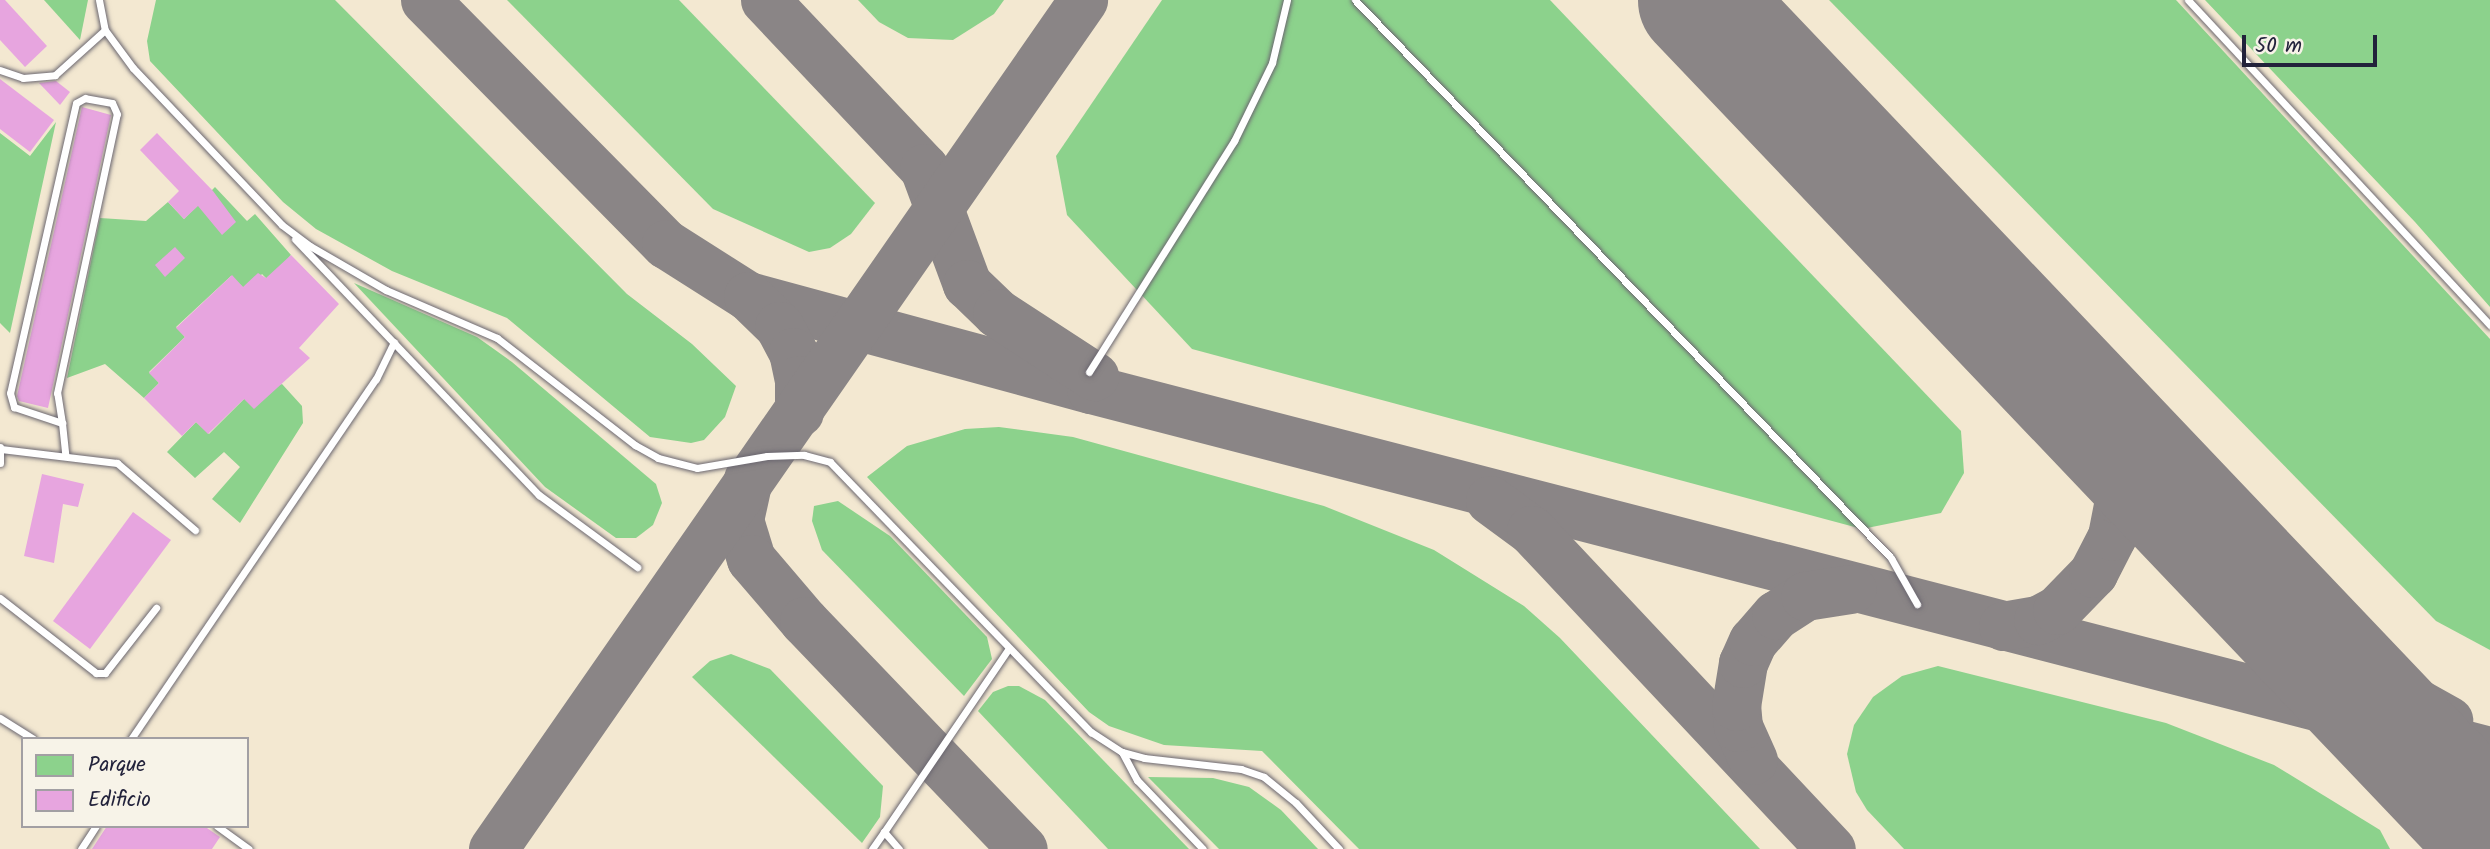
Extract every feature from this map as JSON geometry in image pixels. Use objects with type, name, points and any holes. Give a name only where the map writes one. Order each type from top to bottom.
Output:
[{"type":"lane","points":[[99,0],[105,30],[133,68],[539,495],[636,567]]},
{"type":"lane","points":[[1089,372],[1234,141],[1272,63],[1287,0]]},
{"type":"lane","points":[[1355,0],[1891,558],[1917,604]]},
{"type":"lane","points":[[2188,0],[2490,324]]},
{"type":"lane","points":[[0,70],[23,78],[55,75],[105,30]]},
{"type":"lane","points":[[62,423],[14,407],[10,393],[76,103],[85,98],[112,103],[117,114],[57,393],[62,423],[65,454]]},
{"type":"lane","points":[[282,225],[386,290],[497,338],[635,445],[658,458],[697,468],[767,456],[804,455],[830,462],[1091,732],[1122,752],[1251,771],[1276,784],[1339,849]]},
{"type":"lane","points":[[132,737],[376,379],[394,342]]},
{"type":"lane","points":[[0,463],[1,448],[65,454],[129,468],[195,530]]},
{"type":"lane","points":[[0,598],[96,673],[105,673],[156,608]]},
{"type":"lane","points":[[872,849],[1009,649]]},
{"type":"lane","points":[[0,718],[30,737]]},
{"type":"lane","points":[[1122,752],[1137,779],[1203,849]]},
{"type":"lane","points":[[81,849],[95,828]]},
{"type":"lane","points":[[220,828],[249,849]]},
{"type":"lane","points":[[884,832],[899,849]]},
{"type":"green space","points":[[44,0],[88,0],[80,40]]},
{"type":"green space","points":[[156,0],[335,0],[627,294],[692,344],[736,386],[725,417],[704,440],[691,443],[650,437],[507,318],[392,271],[316,229],[283,202],[150,61],[147,41]]},
{"type":"green space","points":[[507,0],[679,0],[875,203],[851,234],[830,248],[809,252],[713,209]]},
{"type":"green space","points":[[858,0],[1004,0],[994,14],[953,40],[908,38],[879,22]]},
{"type":"green space","points":[[1162,0],[1550,0],[1961,431],[1964,473],[1941,513],[1862,529],[1192,349],[1067,215],[1056,156]]},
{"type":"green space","points":[[1829,0],[2176,0],[2490,339],[2490,650],[2436,621]]},
{"type":"green space","points":[[2205,0],[2490,0],[2490,307],[2415,222]]},
{"type":"green space","points":[[56,122],[10,333],[0,323],[0,133],[30,156]]},
{"type":"green space","points":[[215,187],[247,221],[255,214],[291,255],[269,281],[262,274],[247,291],[231,276],[176,327],[185,337],[149,372],[159,383],[144,398],[105,364],[67,378],[100,218],[146,221],[168,202],[184,219]]},
{"type":"green space","points":[[354,283],[477,337],[512,362],[656,484],[662,503],[653,525],[636,538],[616,538],[545,487]]},
{"type":"green space","points":[[282,384],[302,406],[303,423],[240,523],[212,499],[240,467],[224,452],[195,478],[167,452],[196,422],[209,434],[244,399]]},
{"type":"green space","points":[[999,427],[1073,437],[1324,506],[1434,550],[1524,606],[1560,638],[1760,849],[1359,849],[1262,751],[1164,745],[1109,726],[1089,712],[867,477],[907,446],[965,429]]},
{"type":"green space","points":[[838,501],[890,536],[987,637],[992,659],[964,696],[822,550],[812,521],[814,506]]},
{"type":"green space","points":[[731,654],[770,669],[883,786],[880,817],[862,843],[692,677],[710,661]]},
{"type":"green space","points":[[1938,666],[2166,723],[2274,765],[2380,830],[2390,849],[1904,849],[1867,810],[1856,792],[1847,754],[1854,725],[1873,697],[1902,676]]},
{"type":"green space","points":[[1008,686],[1019,686],[1045,700],[1189,849],[1108,849],[978,711],[993,692]]},
{"type":"green space","points":[[1148,777],[1213,778],[1249,787],[1281,810],[1318,849],[1219,849]]},
{"type":"building","points":[[0,0],[5,0],[47,46],[25,67],[0,40]]},
{"type":"building","points":[[0,79],[54,120],[30,152],[0,129]]},
{"type":"building","points":[[56,81],[70,92],[60,105],[39,83]]},
{"type":"building","points":[[82,107],[111,115],[48,408],[19,401],[17,396]]},
{"type":"building","points":[[157,133],[213,191],[236,222],[222,235],[198,206],[184,219],[168,202],[179,191],[140,150]]},
{"type":"building","points":[[175,247],[185,258],[165,277],[155,265]]},
{"type":"building","points":[[291,255],[339,304],[299,348],[310,358],[254,409],[244,399],[208,434],[196,422],[182,436],[144,398],[159,383],[149,373],[185,337],[176,328],[232,275],[243,287],[258,273],[266,278]]},
{"type":"building","points":[[42,474],[84,484],[78,507],[63,504],[54,563],[24,556]]},
{"type":"building","points":[[133,512],[171,540],[90,649],[53,621]]},
{"type":"building","points":[[106,828],[207,828],[220,837],[212,849],[92,849]]},
{"type":"taxiway","points":[[425,0],[666,244],[748,296],[1091,389],[2490,751]]},
{"type":"taxiway","points":[[765,0],[924,168],[967,284],[997,313],[1094,376]]},
{"type":"taxiway","points":[[493,849],[1083,0]]},
{"type":"taxiway","points":[[748,296],[779,326],[793,352],[799,380],[799,412]]},
{"type":"taxiway","points":[[2003,626],[2038,620],[2057,610],[2093,573],[2112,536],[2119,500],[2115,465],[2098,427],[2076,397]]},
{"type":"taxiway","points":[[748,479],[739,520],[751,559],[804,621],[1023,849]]},
{"type":"taxiway","points":[[1490,500],[1531,530],[1831,849]]},
{"type":"taxiway","points":[[1753,760],[1738,727],[1736,706],[1743,663],[1753,641],[1776,615],[1805,596],[1851,589]]},
{"type":"taxiway","points":[[2286,620],[2340,660],[2448,720]]},
{"type":"runway","points":[[1698,0],[2490,832]]}]
